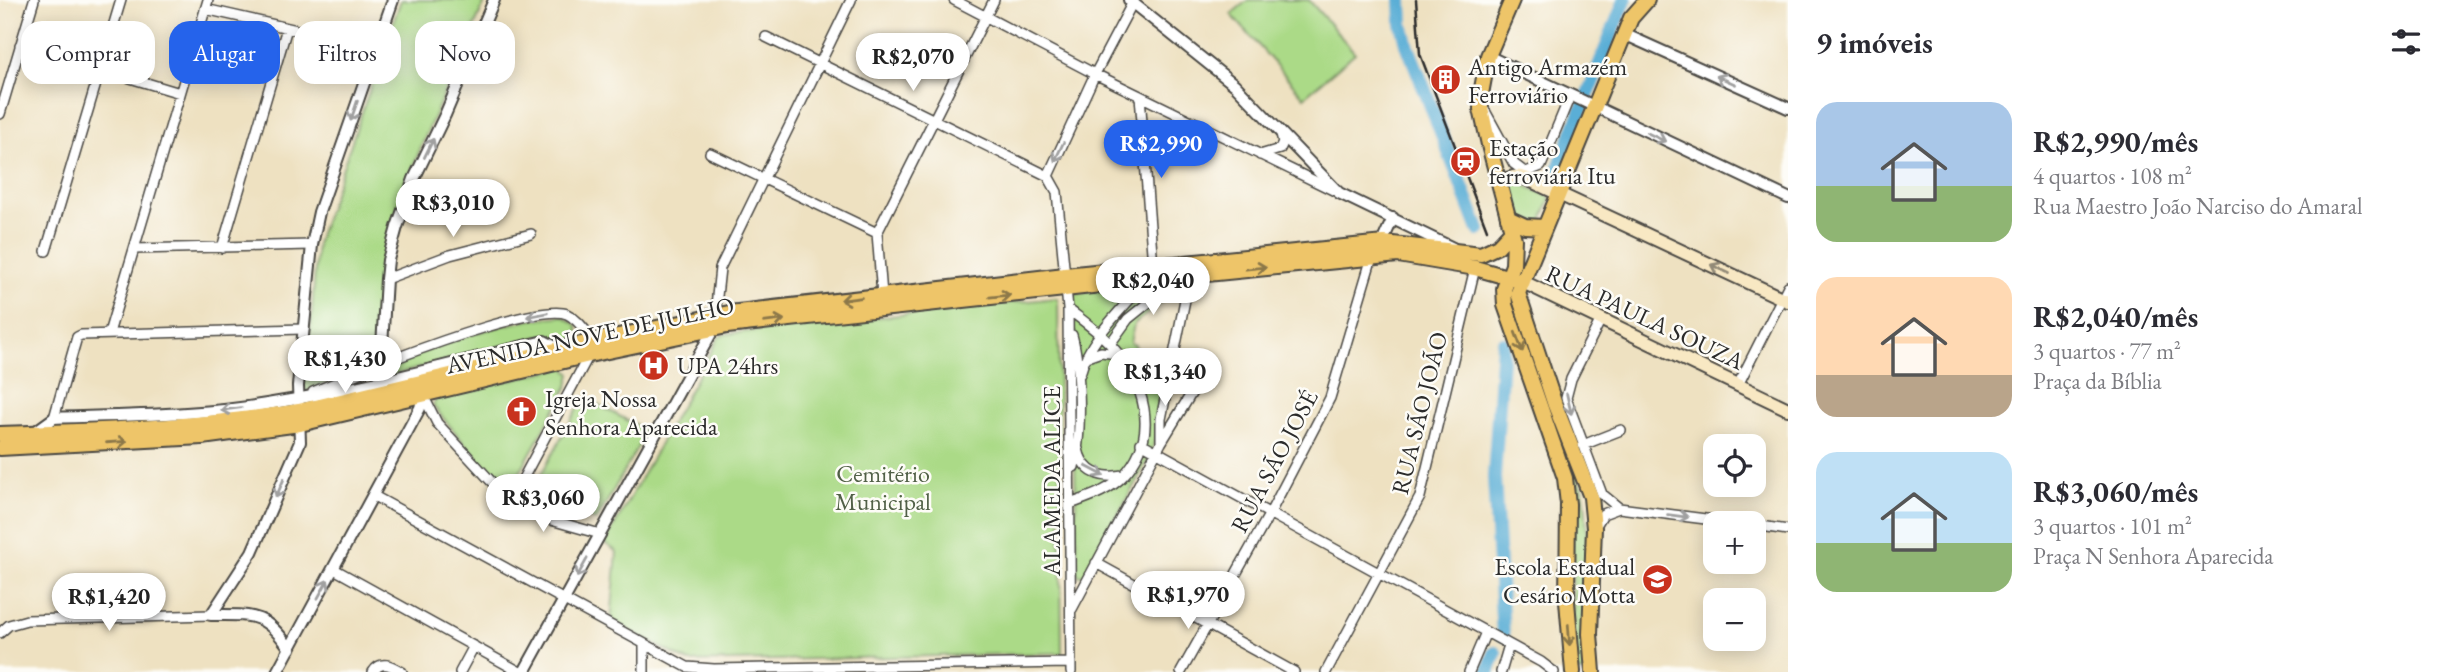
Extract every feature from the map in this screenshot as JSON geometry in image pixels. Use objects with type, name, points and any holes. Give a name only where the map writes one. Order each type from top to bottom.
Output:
[{"type":"main road","points":[[1512,0],[1488,56],[1481,87],[1481,105],[1515,245],[1513,265],[1520,304],[1593,508],[1590,634],[1593,672]]},
{"type":"main road","points":[[1573,672],[1567,601],[1567,488],[1559,454],[1508,314],[1504,289],[1515,279],[1544,226],[1624,34],[1635,0]]},
{"type":"main road","points":[[1630,18],[1647,0]]},
{"type":"main road","points":[[1499,186],[1522,174],[1558,193],[1786,295]]},
{"type":"main road","points":[[1186,271],[1384,243],[1476,254],[1493,250],[1503,243],[1510,225]]},
{"type":"main road","points":[[1510,225],[1544,226]]},
{"type":"main road","points":[[1066,282],[1170,269],[1186,271],[1398,255],[1475,268],[1515,279]]},
{"type":"main road","name":"RUA PAULA SOUZA","points":[[1515,279],[1788,409]]},
{"type":"main road","name":"AVENIDA NOVE DE JULHO","points":[[0,448],[202,437],[299,411],[715,322],[751,311],[882,295],[1066,282]]},
{"type":"main road","name":"AVENIDA NOVE DE JULHO","points":[[418,384],[559,349],[592,348],[696,332],[715,322],[1066,282]]},
{"type":"main road","name":"AVENIDA NOVE DE JULHO","points":[[0,434],[204,425],[299,411]]},
{"type":"main road","points":[[66,446],[70,437],[82,431]]},
{"type":"street","points":[[1,109],[34,0]]},
{"type":"street","points":[[115,21],[121,0]]},
{"type":"street","points":[[386,21],[393,0]]},
{"type":"street","points":[[380,380],[388,260],[406,199],[494,0]]},
{"type":"street","points":[[334,569],[522,672],[715,322],[720,268],[851,0]]},
{"type":"street","points":[[954,0],[1095,74],[1462,253]]},
{"type":"street","points":[[882,295],[877,233],[994,0]]},
{"type":"street","points":[[766,37],[1048,176],[1132,1],[1235,85],[1339,193]]},
{"type":"street","points":[[109,333],[207,4],[294,30]]},
{"type":"street","points":[[222,248],[287,28]]},
{"type":"street","points":[[1624,34],[1788,108]]},
{"type":"street","points":[[1488,56],[1788,198]]},
{"type":"street","points":[[46,251],[96,84]]},
{"type":"street","points":[[150,84],[180,93]]},
{"type":"street","points":[[211,615],[252,552],[300,442],[299,411],[312,245],[319,212],[363,84]]},
{"type":"street","points":[[1078,383],[1087,357],[1100,335],[1150,273],[1140,96]]},
{"type":"street","points":[[1481,105],[1522,174],[1541,166],[1574,97]]},
{"type":"street","points":[[1260,155],[1280,149],[1283,143],[1281,134]]},
{"type":"street","points":[[710,153],[877,233]]},
{"type":"street","name":"ALAMEDA ALICE","points":[[1048,176],[1057,192],[1068,309],[1071,667]]},
{"type":"street","points":[[1372,257],[1384,243],[1393,218]]},
{"type":"street","points":[[386,279],[450,255],[531,234]]},
{"type":"street","points":[[134,249],[312,245]]},
{"type":"street","name":"RUA SÃO JOSÉ","points":[[1181,672],[1270,513],[1333,391],[1372,257]]},
{"type":"street","name":"RUA SÃO JOÃO","points":[[1326,672],[1420,497],[1475,268]]},
{"type":"street","points":[[1110,344],[1128,319],[1186,271]]},
{"type":"street","points":[[1160,448],[1161,419],[1186,271]]},
{"type":"street","points":[[1134,295],[1142,307]]},
{"type":"street","points":[[1738,385],[1786,295]]},
{"type":"street","points":[[1068,309],[1110,344],[1131,372],[1141,393],[1146,421],[1141,443],[1124,475],[1096,494],[1070,504]]},
{"type":"street","points":[[299,411],[381,358],[399,357],[442,341],[544,313],[567,314],[578,323],[592,348],[519,486],[506,498]]},
{"type":"street","points":[[1601,319],[1566,394],[1567,404],[1602,494],[1619,508]]},
{"type":"street","points":[[1068,321],[1077,352],[1078,448],[1082,463],[1093,473],[1104,476],[1124,475]]},
{"type":"street","points":[[54,418],[76,337],[109,333],[304,329]]},
{"type":"street","points":[[1087,357],[1101,352],[1118,354]]},
{"type":"street","points":[[33,433],[54,418],[299,411],[380,380],[418,384]]},
{"type":"street","points":[[418,384],[438,423],[506,498],[523,511],[600,534]]},
{"type":"street","points":[[277,672],[420,408],[418,384]]},
{"type":"street","points":[[1071,610],[1194,389]]},
{"type":"street","points":[[1583,445],[1621,430]]},
{"type":"street","points":[[1141,443],[1160,448],[1270,513],[1554,672]]},
{"type":"street","points":[[1070,475],[1078,448]]},
{"type":"street","points":[[374,496],[644,646],[687,667],[714,671],[1071,667]]},
{"type":"street","points":[[1594,528],[1603,514],[1619,508],[1703,519]]},
{"type":"street","points":[[1766,527],[1788,530]]},
{"type":"street","points":[[1096,563],[1294,672]]},
{"type":"street","points":[[0,633],[9,625],[27,620],[240,615],[266,621],[290,649]]},
{"type":"street","points":[[1469,672],[1486,632]]},
{"type":"street","points":[[1500,672],[1509,645]]},
{"type":"street","points":[[460,672],[474,646]]},
{"type":"street","points":[[643,672],[644,646]]},
{"type":"street","points":[[373,672],[382,664],[389,664],[402,672]]},
{"type":"green space","points":[[401,0],[486,0],[477,21],[415,21],[415,84],[449,84],[423,143],[390,231],[380,280],[375,363],[304,392],[317,242],[372,84],[401,84],[401,21],[394,21]]},
{"type":"green space","points":[[1248,0],[1309,0],[1355,53],[1304,97],[1231,14]]},
{"type":"green space","points":[[1515,181],[1551,197],[1541,223],[1520,217],[1516,213],[1507,188],[1510,182]]},
{"type":"green space","points":[[1511,281],[1515,283],[1515,309],[1584,495],[1587,539],[1587,672],[1577,672],[1574,654],[1570,475],[1562,446],[1511,311]]},
{"type":"green space","points":[[1168,283],[1176,290],[1134,324],[1130,343],[1135,345],[1139,354],[1167,362],[1156,437],[1149,458],[1085,575],[1079,576],[1072,296],[1078,293]]},
{"type":"green space","name":"Cemitério Municipal","points":[[1056,298],[1062,653],[689,662],[611,621],[617,552],[605,543],[719,337],[726,334]]},
{"type":"green space","points":[[563,316],[577,325],[579,335],[566,340],[544,335],[393,375],[386,373],[387,368],[473,334],[518,322]]},
{"type":"green space","points":[[564,367],[571,374],[568,386],[517,477],[508,484],[497,482],[433,406],[442,396]]},
{"type":"green space","points":[[584,397],[647,431],[596,521],[534,487]]},
{"type":"waterway","points":[[1401,0],[1402,24],[1408,47],[1479,230]]},
{"type":"waterway","points":[[1554,180],[1625,0]]},
{"type":"waterway","points":[[1503,343],[1494,477],[1503,635]]},
{"type":"waterway","points":[[1488,672],[1495,653]]},
{"type":"railway","points":[[1416,0],[1420,54],[1487,230]]},
{"type":"place","name":"Antigo Armazém Ferroviário","points":[[1445,80]]},
{"type":"place","name":"Estação ferroviária Itu","points":[[1466,161]]},
{"type":"place","name":"UPA 24hrs","points":[[654,365]]},
{"type":"place","name":"Igreja Nossa Senhora Aparecida","points":[[522,412]]},
{"type":"place","name":"Escola Estadual Cesário Motta","points":[[1658,580]]}]
